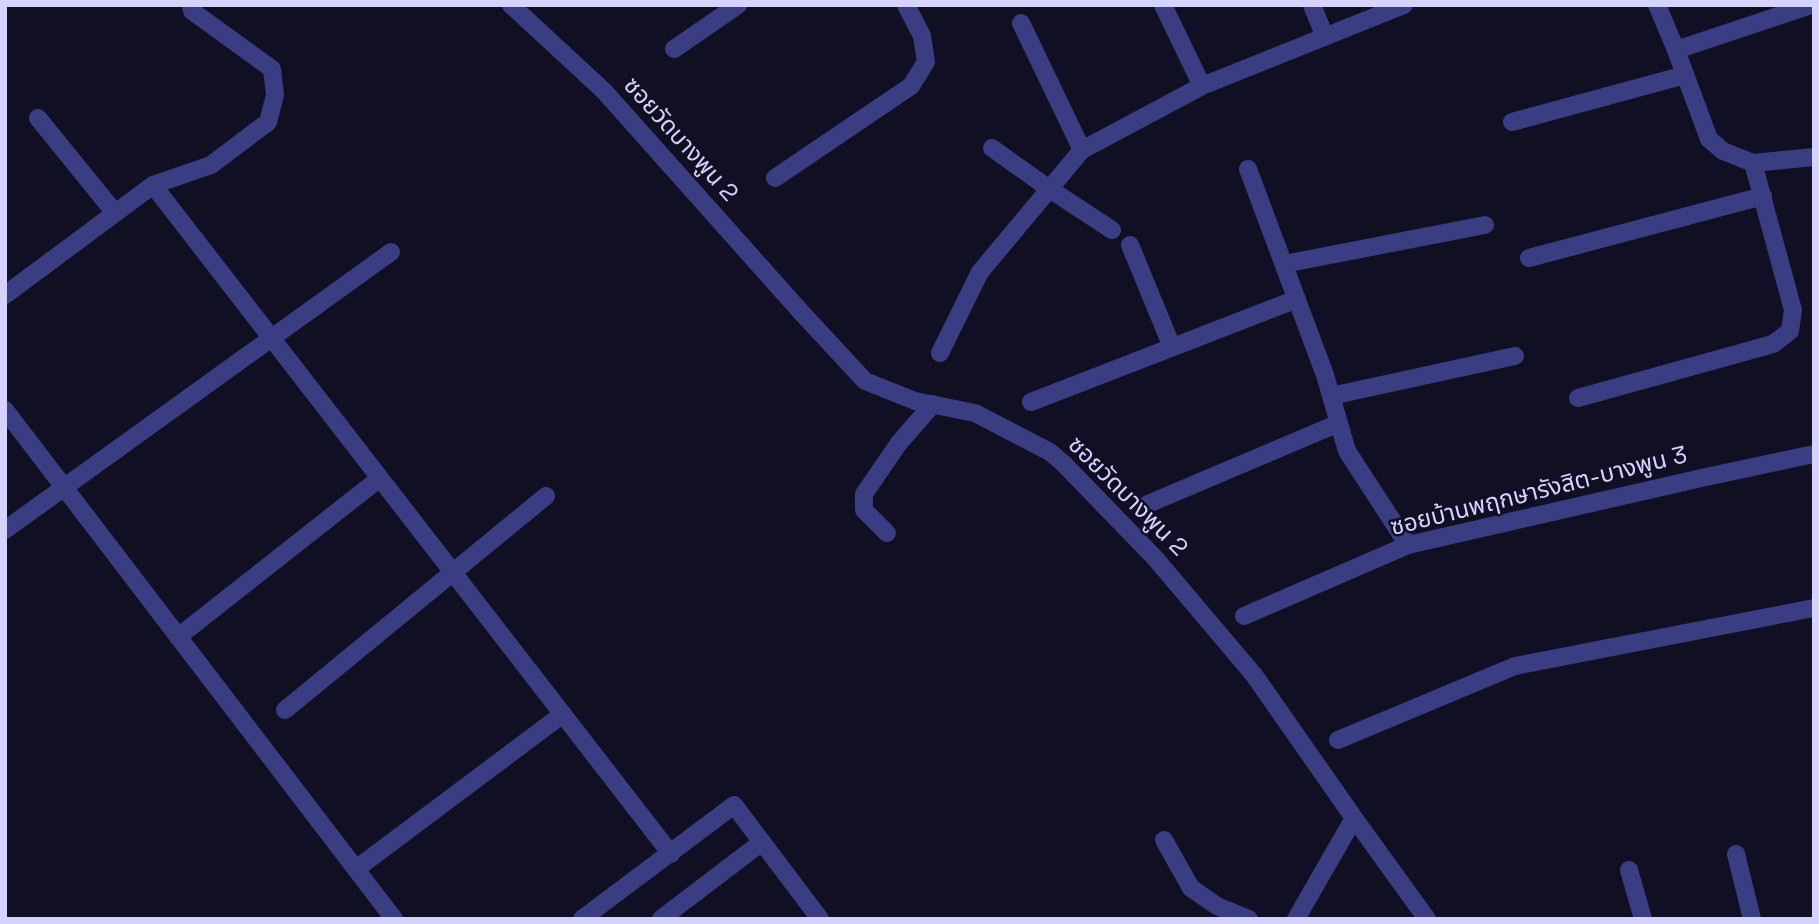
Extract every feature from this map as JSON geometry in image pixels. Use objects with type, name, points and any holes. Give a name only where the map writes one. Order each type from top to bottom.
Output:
[{"type":"street","points":[[5,295],[153,185],[211,165],[268,122],[275,95],[272,69],[191,11],[191,5]]},
{"type":"street","name":"ซอยวัดบางพูน 2","points":[[511,5],[604,91],[865,381],[915,401],[975,413],[1050,452],[1063,463],[1156,558],[1254,675],[1427,919]]},
{"type":"street","points":[[674,49],[738,5]]},
{"type":"street","points":[[775,178],[911,86],[926,62],[922,36],[906,5]]},
{"type":"street","points":[[1163,5],[1202,86]]},
{"type":"street","points":[[1312,5],[1325,37]]},
{"type":"street","points":[[940,353],[980,272],[1082,150],[1202,86],[1404,5]]},
{"type":"street","points":[[1657,5],[1709,139],[1723,151],[1753,163],[1814,157]]},
{"type":"street","points":[[1675,50],[1811,5]]},
{"type":"street","points":[[1021,23],[1082,150]]},
{"type":"street","points":[[1512,122],[1685,75]]},
{"type":"street","points":[[38,118],[115,213]]},
{"type":"street","points":[[992,148],[1112,230]]},
{"type":"street","points":[[1578,398],[1773,344],[1790,331],[1793,310],[1753,163]]},
{"type":"street","points":[[1248,169],[1297,299],[1347,451],[1408,545]]},
{"type":"street","points":[[153,185],[671,854]]},
{"type":"street","points":[[1529,258],[1763,196]]},
{"type":"street","points":[[1284,264],[1485,225]]},
{"type":"street","points":[[1130,245],[1172,347]]},
{"type":"street","points":[[5,530],[391,252]]},
{"type":"street","points":[[1031,402],[1297,299]]},
{"type":"street","points":[[1331,396],[1515,356]]},
{"type":"street","points":[[887,533],[864,510],[864,494],[900,443],[933,404]]},
{"type":"street","points":[[5,410],[394,919]]},
{"type":"street","points":[[1148,504],[1339,424]]},
{"type":"street","name":"ซอยบ้านพฤกษารังสิต-บางพูน 3","points":[[1244,616],[1408,545],[1814,454]]},
{"type":"street","points":[[178,637],[380,478]]},
{"type":"street","points":[[285,710],[546,496]]},
{"type":"street","points":[[1338,740],[1515,666],[1814,608]]},
{"type":"street","points":[[356,869],[563,715]]},
{"type":"street","points":[[582,919],[734,805],[820,919]]},
{"type":"street","points":[[1296,919],[1354,818]]},
{"type":"street","points":[[1164,840],[1191,888],[1217,906],[1249,919]]},
{"type":"street","points":[[661,919],[762,842]]},
{"type":"street","points":[[1736,854],[1752,919]]},
{"type":"street","points":[[1629,870],[1643,919]]}]
